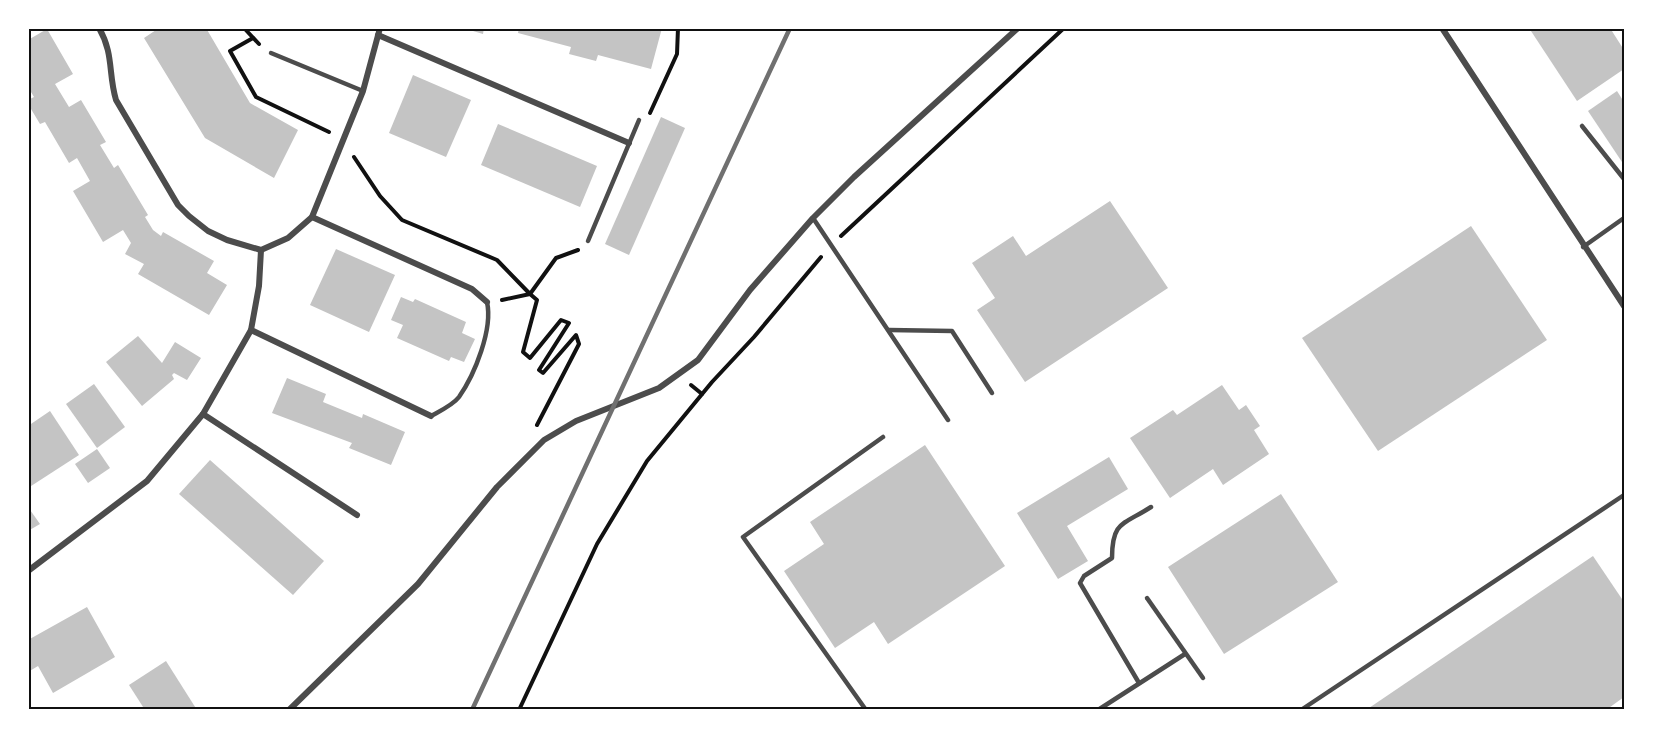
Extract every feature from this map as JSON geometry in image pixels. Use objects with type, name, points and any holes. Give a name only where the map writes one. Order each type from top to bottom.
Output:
[{"type":"street","points":[[99,28],[111,55],[112,87],[116,100],[178,205],[208,231],[227,240],[261,250],[288,238],[312,217],[363,91],[379,32],[629,143]]},
{"type":"street","points":[[289,710],[418,584],[497,487],[544,440],[576,421],[659,388],[698,360],[750,290],[813,218],[854,177],[1018,28]]},
{"type":"street","points":[[1442,28],[1583,247],[1624,306]]},
{"type":"street","points":[[312,217],[472,289],[487,302]]},
{"type":"street","points":[[28,571],[147,481],[203,414],[251,330],[261,250]]},
{"type":"street","points":[[251,330],[431,416]]},
{"type":"street","points":[[203,414],[357,515]]},
{"type":"lane","points":[[271,53],[363,91]]},
{"type":"lane","points":[[588,241],[639,120]]},
{"type":"lane","points":[[1582,126],[1624,179]]},
{"type":"lane","points":[[813,218],[948,420]]},
{"type":"lane","points":[[1583,247],[1624,218]]},
{"type":"lane","points":[[431,416],[458,398],[463,389],[485,342],[490,315],[487,302]]},
{"type":"lane","points":[[889,330],[952,331],[992,393]]},
{"type":"lane","points":[[866,710],[743,537],[882,437]]},
{"type":"lane","points":[[1301,710],[1624,495]]},
{"type":"lane","points":[[1139,683],[1080,583],[1084,576],[1112,558],[1112,537],[1115,529],[1152,507]]},
{"type":"lane","points":[[1147,598],[1203,678]]},
{"type":"lane","points":[[1098,710],[1185,654]]},
{"type":"path","points":[[244,28],[271,53]]},
{"type":"path","points":[[639,120],[650,113],[677,54],[678,28]]},
{"type":"path","points":[[519,710],[597,544],[647,461],[832,244],[1064,28]]},
{"type":"path","points":[[253,38],[230,51],[256,97],[344,140]]},
{"type":"path","points":[[341,147],[357,159],[380,196],[402,220],[496,260],[537,300],[523,352],[530,357],[561,320],[569,323],[539,370],[543,373],[576,335],[579,344],[538,419],[536,431],[544,440]]},
{"type":"path","points":[[487,302],[530,294],[556,258],[578,250],[588,241]]},
{"type":"building","points":[[159,28],[206,28],[250,103],[298,130],[274,178],[205,138],[144,38]]},
{"type":"building","points":[[463,28],[484,28],[483,34]]},
{"type":"building","points":[[519,28],[662,28],[651,69],[598,55],[596,61],[569,54],[571,47],[518,33]]},
{"type":"building","points":[[1529,28],[1610,28],[1624,50],[1624,69],[1577,101]]},
{"type":"building","points":[[47,29],[73,74],[55,84],[69,107],[81,100],[106,142],[100,145],[114,168],[118,165],[148,215],[145,217],[153,230],[161,236],[163,232],[214,261],[207,273],[227,285],[209,315],[138,274],[144,264],[125,254],[131,243],[123,230],[103,242],[73,191],[90,181],[77,158],[69,163],[45,122],[40,124],[28,104],[28,100],[34,97],[28,87],[28,40]]},
{"type":"building","points":[[413,75],[471,100],[446,157],[389,133]]},
{"type":"building","points":[[1617,91],[1624,102],[1624,165],[1588,111]]},
{"type":"building","points":[[661,117],[685,128],[629,255],[605,244]]},
{"type":"building","points":[[498,124],[597,166],[580,207],[481,165]]},
{"type":"building","points":[[1110,201],[1168,288],[1025,382],[977,310],[995,298],[972,263],[1013,236],[1026,256]]},
{"type":"building","points":[[1471,226],[1547,340],[1378,451],[1302,338]]},
{"type":"building","points":[[336,249],[395,275],[369,332],[310,305]]},
{"type":"building","points":[[401,297],[413,302],[415,299],[466,322],[462,333],[475,339],[464,362],[451,357],[449,361],[397,338],[403,325],[391,320]]},
{"type":"building","points":[[138,336],[162,363],[175,342],[201,358],[187,380],[174,373],[172,375],[174,379],[142,406],[106,362]]},
{"type":"building","points":[[287,378],[326,394],[323,402],[362,418],[363,414],[405,432],[391,465],[349,448],[352,443],[272,413]]},
{"type":"building","points":[[94,384],[125,427],[97,448],[66,404]]},
{"type":"building","points":[[1222,385],[1239,410],[1246,405],[1260,426],[1254,430],[1269,454],[1223,485],[1213,469],[1170,498],[1130,438],[1173,410],[1177,415]]},
{"type":"building","points":[[50,411],[79,455],[28,488],[28,426]]},
{"type":"building","points":[[925,445],[1005,566],[888,644],[874,622],[835,648],[784,571],[824,544],[810,522]]},
{"type":"building","points":[[97,449],[110,468],[88,483],[75,464]]},
{"type":"building","points":[[1109,457],[1128,489],[1067,526],[1088,561],[1058,579],[1017,513]]},
{"type":"building","points":[[210,460],[324,561],[293,595],[179,494]]},
{"type":"building","points":[[1281,494],[1338,582],[1224,654],[1168,567]]},
{"type":"building","points":[[28,507],[40,524],[28,531]]},
{"type":"building","points":[[1593,556],[1624,602],[1624,697],[1606,710],[1366,710]]},
{"type":"building","points":[[87,607],[115,657],[53,693],[38,666],[28,672],[28,640]]},
{"type":"building","points":[[166,661],[197,710],[145,710],[129,685]]},
{"type":"railway","points":[[472,710],[790,28]]}]
